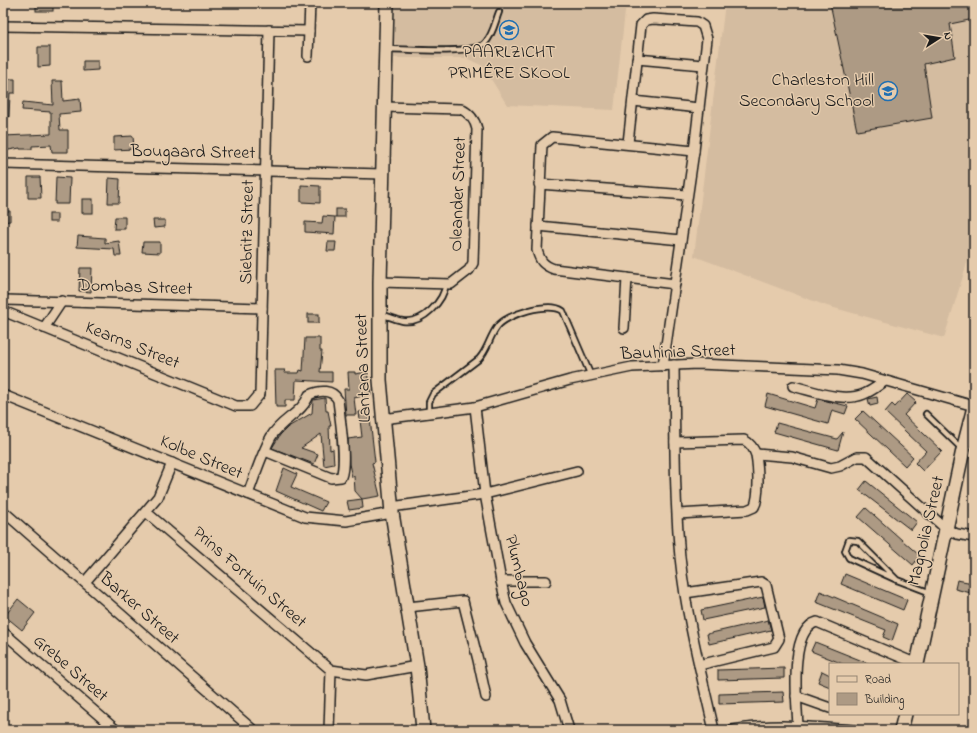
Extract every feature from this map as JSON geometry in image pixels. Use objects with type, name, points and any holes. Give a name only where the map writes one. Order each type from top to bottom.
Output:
[{"type":"street","points":[[308,56],[310,3]]},
{"type":"street","name":"Lantana Street","points":[[387,3],[380,282],[383,419],[392,510],[417,666],[422,730]]},
{"type":"street","points":[[628,143],[641,25],[646,20],[653,19],[697,22],[703,26],[707,39],[694,151],[664,366]]},
{"type":"street","points":[[3,26],[309,31]]},
{"type":"street","name":"Siebritz Street","points":[[250,406],[260,394],[268,30]]},
{"type":"street","points":[[637,59],[703,65]]},
{"type":"street","points":[[633,101],[699,108]]},
{"type":"street","name":"Oleander Street","points":[[380,282],[451,284],[469,270],[473,263],[477,129],[476,122],[466,111],[461,109],[384,107]]},
{"type":"street","points":[[675,284],[554,269],[544,265],[540,260],[537,250],[542,145],[552,137],[628,143],[694,151]]},
{"type":"street","name":"Bougaard Street","points":[[3,164],[383,174]]},
{"type":"street","points":[[539,184],[688,195]]},
{"type":"street","points":[[538,226],[681,240]]},
{"type":"street","points":[[624,328],[627,278]]},
{"type":"street","name":"Dombas Street","points":[[6,300],[262,308]]},
{"type":"street","points":[[44,328],[62,302]]},
{"type":"street","name":"Kearns Street","points":[[3,311],[236,406],[250,406]]},
{"type":"street","name":"Bauhinia Street","points":[[383,419],[475,407],[570,380],[632,368],[698,364],[838,370],[862,374],[974,407]]},
{"type":"street","points":[[674,365],[674,472],[685,593],[699,665],[714,730]]},
{"type":"street","points":[[793,386],[841,397],[851,397],[865,394],[885,381]]},
{"type":"street","points":[[248,494],[265,451],[271,437],[279,427],[302,408],[309,395],[326,391],[335,395],[338,400],[343,456],[343,472],[340,477],[331,478],[265,451]]},
{"type":"street","name":"Kolbe Street","points":[[3,395],[305,517],[319,520],[346,521],[392,510],[485,494],[577,471]]},
{"type":"street","name":"Plumbago","points":[[475,407],[485,494],[500,581],[506,603],[525,643],[560,700],[569,730]]},
{"type":"street","name":"Magnolia Street","points":[[917,663],[931,593],[974,407]]},
{"type":"street","points":[[675,442],[744,440],[751,444],[756,454],[757,502],[751,509],[678,514]]},
{"type":"street","points":[[756,454],[792,457],[831,468],[840,466],[857,457],[866,457],[946,529],[957,534],[974,537]]},
{"type":"street","points":[[85,582],[158,497],[172,463]]},
{"type":"street","name":"Barker Street","points":[[3,511],[253,730]]},
{"type":"street","name":"Prins Fortuin Street","points":[[146,512],[331,670]]},
{"type":"street","points":[[500,581],[546,581]]},
{"type":"street","points":[[685,593],[761,582],[766,585],[779,639],[774,647],[699,665]]},
{"type":"street","points":[[408,607],[463,601],[486,697]]},
{"type":"street","points":[[798,726],[796,696],[798,648],[808,627],[814,623],[817,622],[915,663]]},
{"type":"street","name":"Grebe Street","points":[[3,632],[116,730]]},
{"type":"street","points":[[329,730],[331,670],[366,675],[417,666]]},
{"type":"street","points":[[796,696],[829,708]]},
{"type":"street","points":[[901,730],[905,715]]},
{"type":"street","points":[[733,730],[761,727],[798,726],[854,730]]},
{"type":"lane","points":[[386,49],[462,50],[476,48],[484,44],[491,35],[499,12]]},
{"type":"lane","points":[[380,314],[403,321],[415,319],[432,309],[441,300],[445,292],[446,283]]},
{"type":"lane","points":[[429,413],[429,402],[433,394],[486,352],[497,327],[502,321],[517,314],[540,308],[555,307],[562,311],[590,376]]},
{"type":"lane","points":[[926,414],[963,450]]},
{"type":"lane","points":[[897,580],[858,541],[850,540],[846,551],[849,558],[897,580],[931,593]]},
{"type":"shaded area","name":"PAARLZICHT PRIMÊRE SKOOL","points":[[395,3],[626,3],[614,110],[507,105],[483,66],[466,58],[394,58]]},
{"type":"shaded area","name":"Charleston Hill Secondary School","points":[[725,3],[974,3],[974,233],[971,250],[944,338],[827,306],[694,256]]},
{"type":"building","points":[[36,3],[53,3],[53,11],[36,11]]},
{"type":"building","name":"Charleston Hill Secondary School","points":[[830,3],[974,3],[974,19],[950,24],[955,57],[924,64],[932,118],[857,131]]},
{"type":"building","points":[[38,47],[50,47],[50,66],[38,67]]},
{"type":"building","points":[[83,61],[98,61],[98,70],[83,71]]},
{"type":"building","points":[[3,79],[15,79],[15,93],[10,93],[9,117],[3,116]]},
{"type":"building","points":[[52,81],[62,81],[63,101],[80,99],[81,112],[59,114],[60,130],[68,130],[68,152],[52,152],[51,145],[32,146],[32,149],[20,148],[3,151],[3,136],[51,134],[51,112],[22,110],[23,102],[53,105]]},
{"type":"building","points":[[133,136],[134,149],[114,150],[114,137]]},
{"type":"building","points":[[28,177],[40,177],[41,198],[28,198]]},
{"type":"building","points":[[56,177],[70,178],[69,204],[55,204]]},
{"type":"building","points":[[109,178],[120,179],[119,203],[108,203]]},
{"type":"building","points":[[301,185],[320,186],[320,203],[301,202]]},
{"type":"building","points":[[82,199],[93,199],[93,213],[82,213]]},
{"type":"building","points":[[336,209],[345,209],[345,217],[336,217]]},
{"type":"building","points":[[3,211],[10,211],[10,221],[3,222]]},
{"type":"building","points":[[49,214],[57,214],[57,222],[49,222]]},
{"type":"building","points":[[323,216],[335,217],[334,234],[305,232],[305,222],[322,223]]},
{"type":"building","points":[[115,217],[125,217],[125,229],[114,229]]},
{"type":"building","points":[[153,220],[165,220],[165,227],[154,228]]},
{"type":"building","points":[[78,236],[105,238],[105,243],[119,241],[121,256],[115,256],[114,249],[77,247]]},
{"type":"building","points":[[143,242],[160,242],[160,253],[142,252]]},
{"type":"building","points":[[328,242],[336,242],[335,251],[327,251]]},
{"type":"building","points":[[80,268],[92,268],[91,292],[79,291]]},
{"type":"building","points":[[308,314],[319,314],[319,323],[308,323]]},
{"type":"building","points":[[305,338],[320,338],[320,351],[322,351],[320,372],[332,372],[332,382],[296,380],[295,400],[285,400],[285,407],[276,407],[275,370],[285,370],[284,373],[299,373],[300,370],[303,371]]},
{"type":"building","points":[[348,372],[355,372],[355,374],[367,372],[371,394],[354,398],[356,415],[346,415],[344,389],[349,389]]},
{"type":"building","points":[[768,394],[815,408],[818,399],[848,406],[845,414],[832,410],[828,424],[765,406]]},
{"type":"building","points":[[907,394],[916,402],[904,415],[942,451],[923,471],[915,463],[926,451],[885,412],[892,404],[895,407]]},
{"type":"building","points":[[877,397],[878,404],[870,406],[868,399]]},
{"type":"building","points":[[325,398],[326,411],[328,411],[331,426],[329,426],[330,450],[333,449],[334,464],[324,466],[321,434],[301,448],[318,454],[314,464],[272,448],[280,435],[288,427],[312,413],[313,400]]},
{"type":"building","points":[[369,410],[375,462],[372,463],[380,496],[362,499],[355,491],[354,476],[352,477],[349,464],[348,439],[362,437],[359,412]]},
{"type":"building","points":[[863,411],[913,457],[905,466],[855,419]]},
{"type":"building","points":[[777,423],[837,439],[843,432],[838,450],[774,432]]},
{"type":"building","points":[[284,468],[297,474],[291,487],[326,502],[321,511],[276,491]]},
{"type":"building","points":[[866,481],[917,522],[911,530],[859,490]]},
{"type":"building","points":[[362,499],[363,508],[349,510],[347,501]]},
{"type":"building","points":[[866,508],[920,556],[913,565],[858,517]]},
{"type":"building","points":[[845,574],[907,600],[903,610],[841,584]]},
{"type":"building","points":[[957,580],[973,583],[971,593],[955,589]]},
{"type":"building","points":[[820,591],[898,624],[892,641],[883,637],[886,630],[816,602]]},
{"type":"building","points":[[763,597],[765,607],[703,620],[701,610]]},
{"type":"building","points":[[18,599],[35,613],[22,630],[5,616]]},
{"type":"building","points":[[768,620],[771,630],[709,644],[707,634]]},
{"type":"building","points":[[815,642],[868,663],[841,663],[811,651]]},
{"type":"building","points":[[784,668],[784,678],[718,680],[718,670]]},
{"type":"building","points":[[822,671],[829,674],[829,687],[818,682]]},
{"type":"building","points":[[783,692],[784,702],[719,704],[719,694]]},
{"type":"place","name":"PAARLZICHT PRIMÊRE SKOOL","points":[[509,30]]},
{"type":"place","name":"Charleston Hill Secondary School","points":[[888,91]]}]
